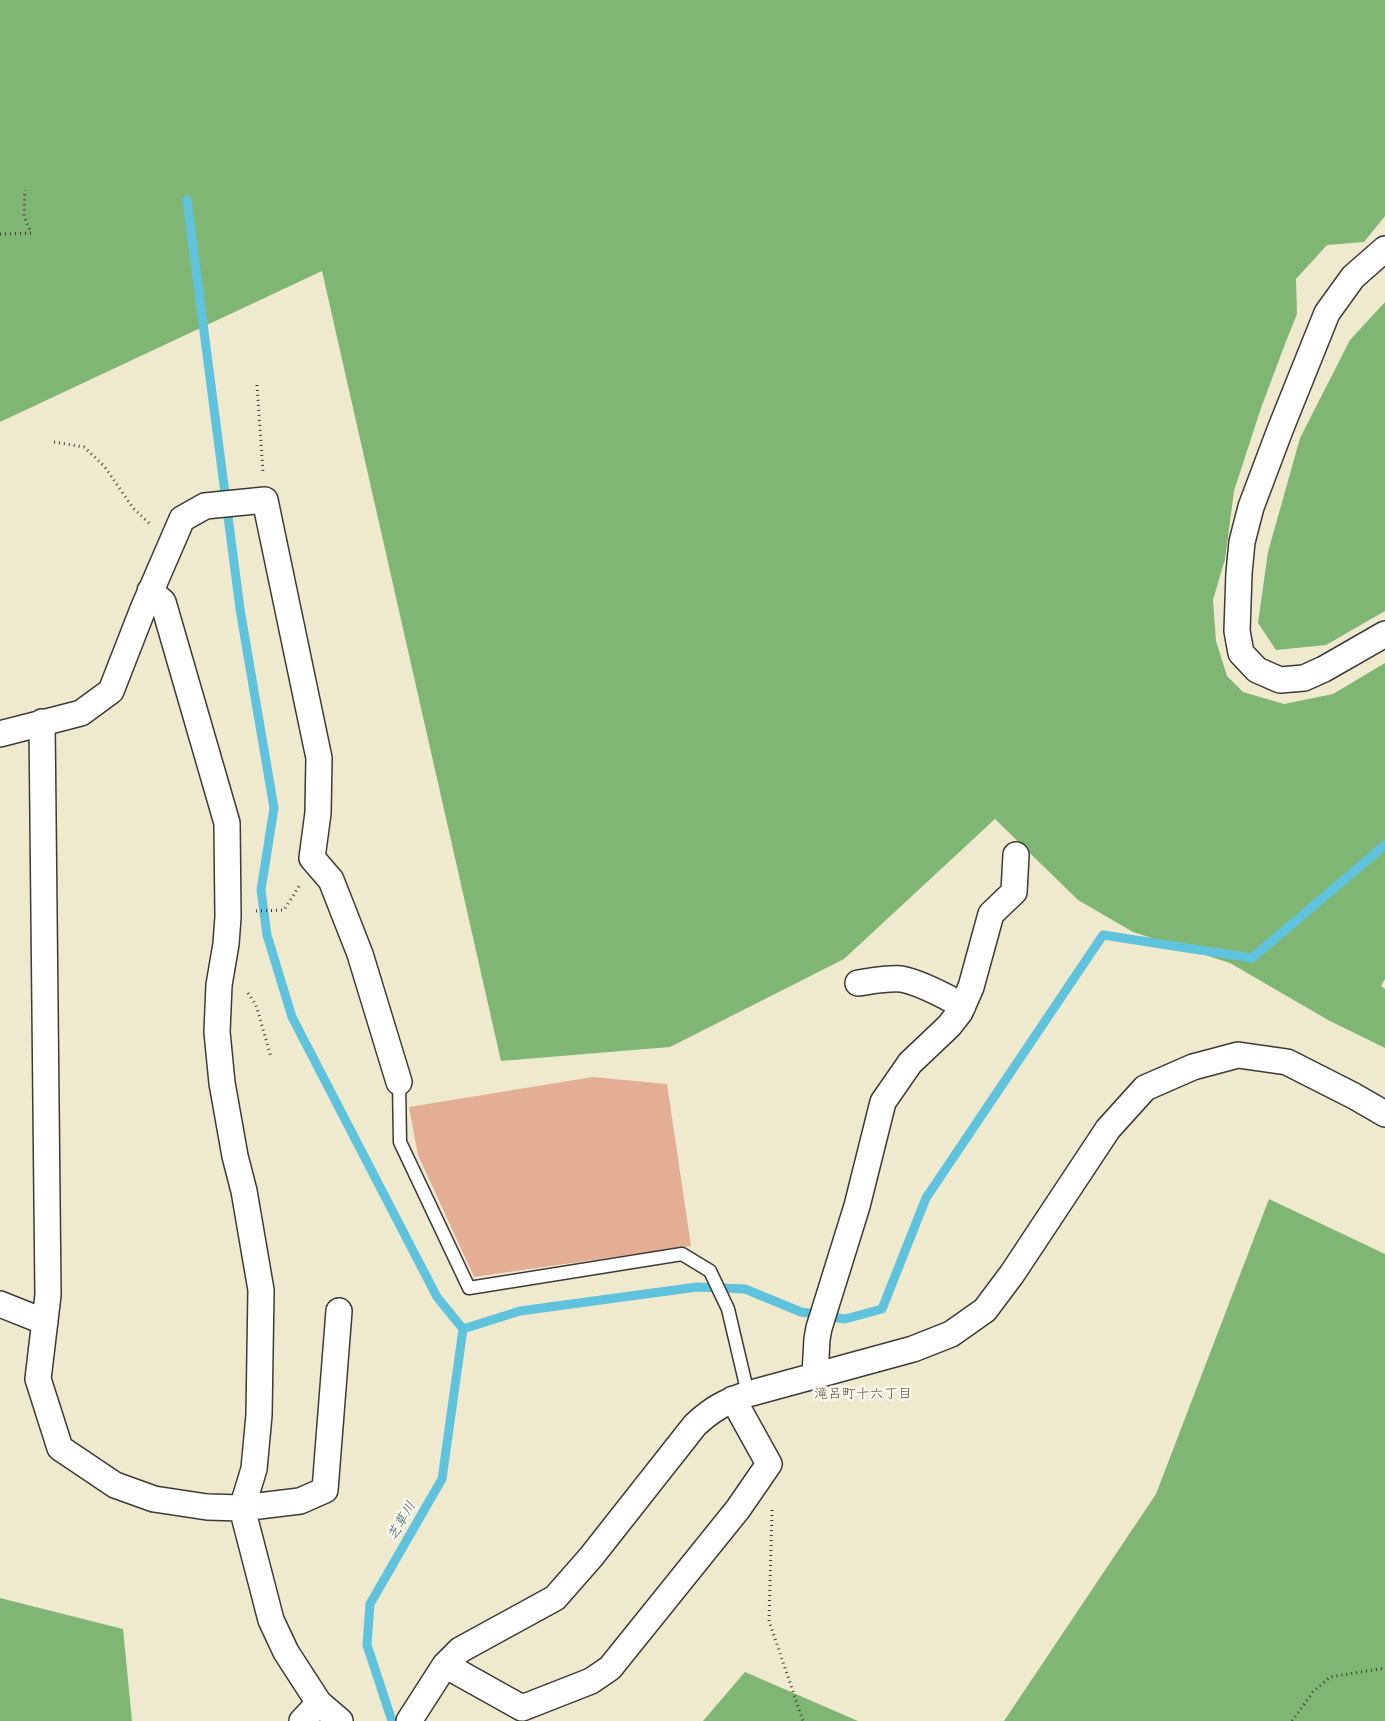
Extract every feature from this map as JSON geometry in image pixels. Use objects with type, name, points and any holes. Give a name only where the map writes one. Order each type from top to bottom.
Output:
[{"type":"street","points":[[1385,248],[1353,277],[1326,313],[1280,430],[1252,507],[1242,542],[1237,631],[1241,654],[1257,670],[1280,680],[1304,678],[1324,670],[1385,634]]},
{"type":"street","points":[[0,734],[81,713],[112,691],[150,591],[182,519],[205,506],[259,501],[319,758],[318,813],[312,858],[331,880],[360,954],[399,1082]]},
{"type":"street","points":[[150,591],[163,602],[226,823],[228,917],[226,944],[220,978],[217,1032],[222,1084],[262,1290],[259,1415],[254,1469],[242,1508],[271,1620],[286,1652],[319,1702],[340,1721]]},
{"type":"street","points":[[42,722],[48,1295],[38,1379],[60,1448],[115,1485],[154,1499],[207,1506],[242,1508],[300,1501],[325,1490],[339,1311]]},
{"type":"street","points":[[815,1375],[819,1328],[857,1206],[883,1102],[910,1063],[949,1026],[960,1012],[971,987],[991,914],[1014,892],[1016,855]]},
{"type":"street","points":[[858,983],[902,979],[936,991],[963,1006]]},
{"type":"street","points":[[410,1720],[445,1665],[460,1650],[555,1598],[591,1557],[695,1424],[711,1410],[741,1397],[914,1349],[951,1334],[985,1310],[1012,1274],[1108,1129],[1145,1088],[1193,1067],[1238,1055],[1287,1062],[1385,1114]]},
{"type":"street","points":[[0,1304],[45,1322]]},
{"type":"street","points":[[445,1665],[522,1708],[591,1681],[610,1668],[738,1508],[769,1464],[741,1397]]},
{"type":"street","points":[[302,1721],[319,1702]]},
{"type":"lane","points":[[399,1082],[400,1142],[469,1288],[682,1254],[710,1271],[728,1309],[741,1397]]},
{"type":"path","points":[[0,234],[31,233],[24,216],[25,190]]},
{"type":"path","points":[[257,386],[259,501]]},
{"type":"path","points":[[54,442],[84,447],[105,466],[134,508],[150,525],[176,534]]},
{"type":"path","points":[[251,911],[284,910]]},
{"type":"path","points":[[220,978],[243,986],[256,1005],[271,1057]]},
{"type":"path","points":[[772,1527],[769,1621],[803,1721]]},
{"type":"path","points":[[1292,1721],[1314,1692],[1330,1677],[1385,1668]]},
{"type":"green space","points":[[0,0],[1385,0],[1385,216],[1364,242],[1327,245],[1296,279],[1297,314],[1261,408],[1234,491],[1225,559],[1213,600],[1216,641],[1227,676],[1243,692],[1284,704],[1333,694],[1385,663],[1385,979],[1381,986],[1385,989],[1385,1048],[1328,1020],[1230,963],[1133,932],[1078,900],[995,819],[844,959],[670,1047],[501,1061],[322,271],[0,422]]},
{"type":"green space","points":[[1385,302],[1385,611],[1326,645],[1276,650],[1258,623],[1268,552],[1300,438],[1350,340]]},
{"type":"green space","points":[[1269,1199],[1385,1254],[1385,1721],[1004,1721],[1156,1494]]},
{"type":"green space","points":[[0,1598],[123,1629],[132,1721],[0,1721]]},
{"type":"green space","points":[[745,1672],[858,1721],[703,1721]]},
{"type":"building","points":[[593,1077],[667,1084],[691,1246],[474,1277],[418,1155],[409,1107]]},
{"type":"waterway","points":[[187,200],[240,609],[274,808],[261,890],[267,935],[292,1017],[437,1297],[463,1329]]},
{"type":"waterway","points":[[463,1329],[520,1311],[697,1287],[745,1289],[801,1312],[845,1319],[882,1309],[926,1198],[1103,935],[1252,958],[1385,845]]},
{"type":"waterway","name":"芝草川","points":[[392,1721],[367,1645],[370,1604],[442,1479],[463,1329]]},
{"type":"district","name":"滝呂町十六丁目","points":[[863,1394]]}]
